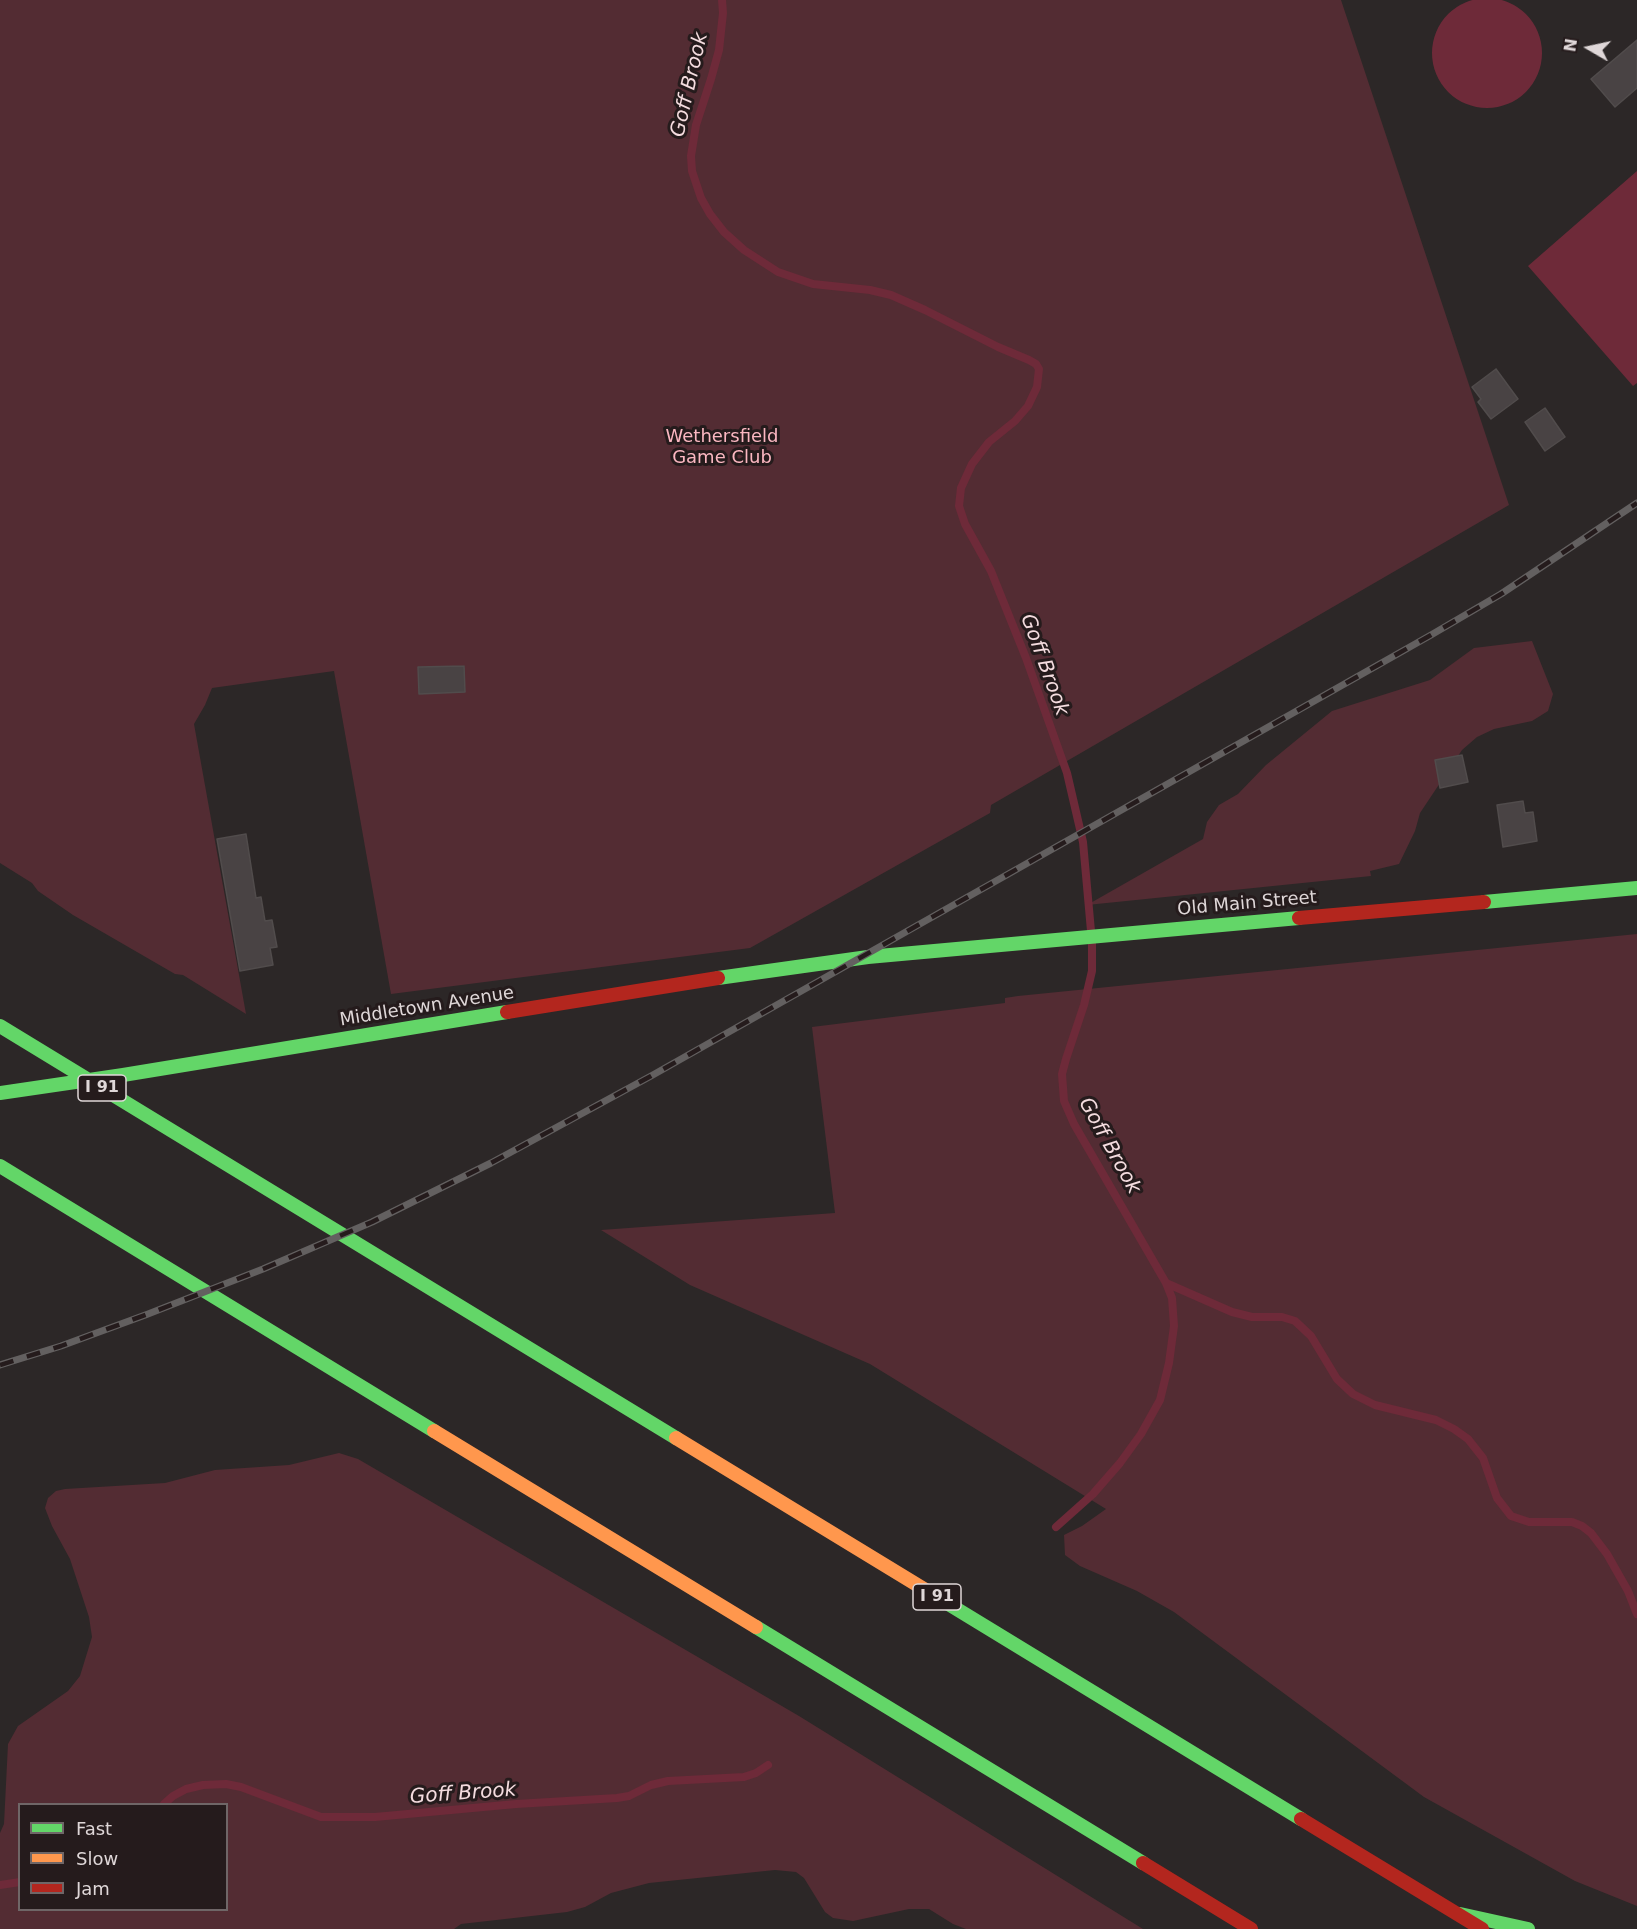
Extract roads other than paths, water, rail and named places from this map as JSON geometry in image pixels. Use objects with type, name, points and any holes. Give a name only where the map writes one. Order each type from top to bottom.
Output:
[{"type":"main road","name":"Old Main Street","points":[[860,958],[1637,888]]},
{"type":"main road","name":"Middletown Avenue","points":[[0,1093],[761,971],[860,958]]},
{"type":"main road","name":"I 91","points":[[0,1026],[1482,1929]]},
{"type":"main road","points":[[6,1169],[1251,1929]]},
{"type":"main road","points":[[1457,1914],[1528,1929]]},
{"type":"waterway","name":"Goff Brook","points":[[722,0],[719,50],[696,125],[691,156],[692,171],[701,198],[724,232],[744,250],[778,272],[813,284],[870,290],[891,295],[1029,360],[1039,369],[1037,387],[1028,406],[1015,421],[989,442],[972,464],[961,488],[959,506],[965,524],[991,571],[1026,658],[1067,773],[1083,842],[1091,931]]},
{"type":"waterway","name":"Goff Brook","points":[[1056,1527],[1093,1494],[1141,1434],[1160,1400],[1169,1363],[1174,1326],[1172,1298],[1166,1283],[1074,1124],[1064,1101],[1062,1074],[1084,1005],[1092,971],[1092,943]]},
{"type":"waterway","points":[[1166,1283],[1232,1312],[1252,1317],[1282,1317],[1295,1321],[1311,1336],[1337,1379],[1353,1394],[1375,1405],[1436,1420],[1454,1429],[1468,1439],[1483,1458],[1497,1498],[1511,1516],[1529,1522],[1572,1522],[1591,1533],[1607,1554],[1628,1591],[1637,1614]]},
{"type":"waterway","name":"Goff Brook","points":[[165,1803],[186,1789],[203,1785],[226,1784],[241,1787],[321,1817],[375,1817],[516,1804],[617,1798],[629,1796],[651,1785],[668,1781],[744,1777],[768,1765]]},
{"type":"waterway","name":"Goff Brook","points":[[0,1885],[18,1882]]},
{"type":"railway","points":[[0,1365],[61,1346],[263,1269],[372,1222],[491,1163],[651,1076],[1431,635],[1501,594],[1637,503]]},
{"type":"park label","name":"Wethersfield Game Club","points":[[722,447]]}]
